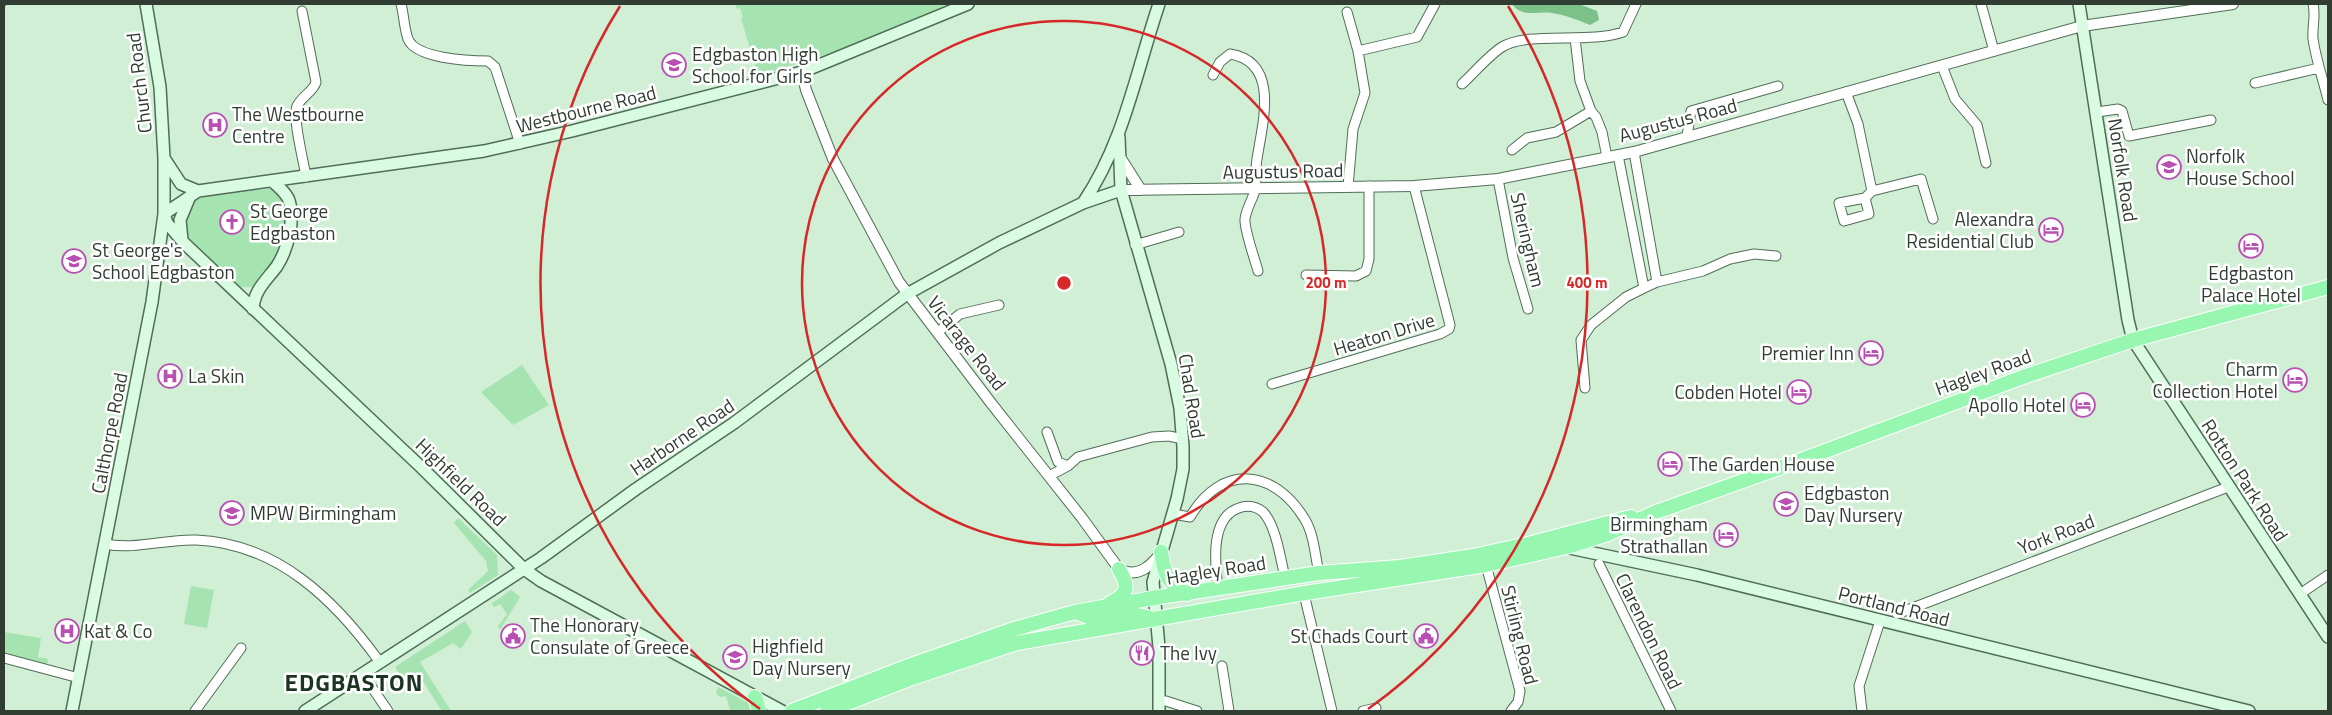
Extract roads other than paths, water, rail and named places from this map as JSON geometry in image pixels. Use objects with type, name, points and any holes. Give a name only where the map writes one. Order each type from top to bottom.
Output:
[{"type":"highway","name":"Hagley Road","points":[[792,711],[816,709],[1017,643],[1302,594],[1486,565],[1566,547],[1608,534],[1656,512],[2023,377],[2133,340],[2328,286]]},
{"type":"highway","name":"Hagley Road","points":[[816,709],[911,665],[1011,630],[1075,612],[1153,598],[1319,573],[1428,564],[1528,544],[1607,522],[1656,512]]},
{"type":"highway","points":[[1161,552],[1165,574],[1173,587],[1187,594]]},
{"type":"highway","points":[[1100,607],[1121,598],[1127,585],[1119,569]]},
{"type":"highway","points":[[1285,578],[1286,586],[1302,594]]},
{"type":"highway","points":[[1075,612],[1094,619],[1130,614],[1157,619]]},
{"type":"highway","points":[[1011,630],[1017,643]]},
{"type":"highway","points":[[755,697],[759,711]]},
{"type":"main road","name":"Church Road","points":[[146,4],[160,87],[164,158]]},
{"type":"main road","name":"Westbourne Road","points":[[194,194],[520,144],[802,72],[968,4]]},
{"type":"main road","points":[[1083,203],[1101,176],[1119,136],[1160,4]]},
{"type":"main road","name":"Norfolk Road","points":[[2079,4],[2128,320],[2133,340]]},
{"type":"main road","points":[[1119,136],[1119,155],[1131,190]]},
{"type":"main road","points":[[164,158],[181,184],[194,194]]},
{"type":"main road","name":"Calthorpe Road","points":[[72,711],[152,302],[164,214],[164,158]]},
{"type":"main road","points":[[253,309],[254,298],[258,288],[278,264],[290,231],[290,207],[287,197],[272,181]]},
{"type":"main road","name":"Harborne Road","points":[[305,711],[379,661],[524,569],[636,489],[734,423],[907,294],[999,243],[1083,203],[1131,190]]},
{"type":"main road","name":"Chad Road","points":[[1131,190],[1124,202],[1171,364],[1180,408],[1183,440],[1183,469],[1173,514],[1153,582],[1153,598],[1157,619],[1160,706]]},
{"type":"main road","points":[[164,214],[194,194]]},
{"type":"main road","points":[[183,242],[180,220],[194,194]]},
{"type":"main road","name":"Highfield Road","points":[[164,214],[167,223],[183,242],[422,468],[524,569],[541,581],[782,711]]},
{"type":"main road","points":[[230,286],[238,290],[258,288]]},
{"type":"main road","name":"Rotton Park Road","points":[[2133,340],[2328,637]]},
{"type":"main road","name":"Portland Road","points":[[1528,544],[1566,547],[1697,576],[2250,711]]},
{"type":"street","points":[[402,4],[408,39],[420,51],[465,62],[488,61],[495,66],[520,144]]},
{"type":"street","points":[[1358,51],[1417,37],[1435,4]]},
{"type":"street","points":[[1462,84],[1502,47],[1517,41],[1615,35],[1623,32],[1636,4]]},
{"type":"street","points":[[1981,4],[1994,51]]},
{"type":"street","name":"Augustus Road","points":[[1131,190],[1414,186],[1498,179],[1634,152],[2082,26],[2186,7],[2234,4]]},
{"type":"street","points":[[2313,4],[2316,17],[2313,32],[2319,68],[2328,100]]},
{"type":"street","points":[[302,11],[316,82],[312,90],[304,95],[296,109],[306,177]]},
{"type":"street","points":[[1347,12],[1358,51],[1365,93],[1353,129],[1348,187]]},
{"type":"street","points":[[1576,38],[1580,81],[1591,111],[1596,117],[1602,132],[1607,157]]},
{"type":"street","points":[[1213,75],[1220,62],[1230,54],[1243,56],[1260,75],[1266,100],[1256,162],[1255,189],[1245,220],[1258,272]]},
{"type":"street","points":[[1942,66],[1955,99],[1977,125],[1986,163]]},
{"type":"street","points":[[2255,83],[2319,68]]},
{"type":"street","name":"Vicarage Road","points":[[802,72],[806,90],[833,159],[873,237],[907,294],[1119,569]]},
{"type":"street","points":[[1687,136],[1691,111],[1778,86]]},
{"type":"street","points":[[1846,92],[1858,124],[1872,191]]},
{"type":"street","points":[[2097,112],[2118,108],[2122,111],[2129,136],[2211,120]]},
{"type":"street","points":[[1512,150],[1527,138],[1556,132],[1591,111]]},
{"type":"street","points":[[1634,152],[1657,282]]},
{"type":"street","points":[[1119,155],[1131,190]]},
{"type":"street","points":[[1618,155],[1644,288]]},
{"type":"street","name":"Sheringham","points":[[1498,179],[1513,258],[1528,309]]},
{"type":"street","points":[[1865,198],[1872,191],[1921,180],[1933,220]]},
{"type":"street","points":[[1306,275],[1356,276],[1366,270],[1369,259],[1369,186]]},
{"type":"street","name":"Heaton Drive","points":[[1272,384],[1440,334],[1449,329],[1450,325],[1414,186]]},
{"type":"street","points":[[1135,245],[1179,232]]},
{"type":"street","points":[[1585,388],[1581,340],[1591,325],[1626,297],[1657,282],[1703,271],[1730,259],[1754,254],[1776,256]]},
{"type":"street","points":[[938,332],[960,314],[999,304]]},
{"type":"street","points":[[1046,432],[1058,462],[1068,466]]},
{"type":"street","points":[[1049,476],[1068,466],[1078,457],[1152,437],[1169,436],[1183,440]]},
{"type":"street","points":[[1173,514],[1190,518],[1202,500],[1216,487],[1234,479],[1249,478],[1265,482],[1279,488],[1306,519],[1319,573]]},
{"type":"street","name":"York Road","points":[[1897,614],[2228,487]]},
{"type":"street","points":[[1218,589],[1217,539],[1223,523],[1231,512],[1242,507],[1255,506],[1264,513],[1272,530],[1285,578]]},
{"type":"street","points":[[105,544],[132,546],[197,540],[243,549],[269,558],[300,576],[330,600],[353,626],[379,661]]},
{"type":"street","points":[[1119,569],[1128,573],[1143,571],[1152,565],[1161,552]]},
{"type":"street","name":"Clarendon Road","points":[[1599,564],[1671,711]]},
{"type":"street","name":"Stirling Road","points":[[1486,565],[1520,692],[1518,702],[1511,711]]},
{"type":"street","points":[[2300,594],[2328,575]]},
{"type":"street","points":[[1302,594],[1332,711]]},
{"type":"street","points":[[1862,711],[1859,686],[1880,621]]},
{"type":"street","points":[[208,711],[197,709],[241,648]]},
{"type":"street","points":[[4,658],[79,678]]},
{"type":"street","points":[[1222,666],[1229,711]]},
{"type":"street","points":[[362,673],[388,711]]},
{"type":"street","points":[[1160,706],[1166,700],[1197,711]]},
{"type":"street","points":[[1364,711],[1376,708]]},
{"type":"place","name":"Edgbaston High School for Girls","points":[[674,65]]},
{"type":"place","name":"The Westbourne Centre","points":[[215,125]]},
{"type":"place","name":"Norfolk House School","points":[[2169,167]]},
{"type":"place","name":"St George Edgbaston","points":[[232,222]]},
{"type":"place","name":"Alexandra Residential Club","points":[[2051,230]]},
{"type":"place","name":"Edgbaston Palace Hotel","points":[[2251,246]]},
{"type":"place","name":"St George's School Edgbaston","points":[[74,261]]},
{"type":"place","name":"Premier Inn","points":[[1871,353]]},
{"type":"place","name":"La Skin","points":[[170,376]]},
{"type":"place","name":"Charm Collection Hotel","points":[[2295,380]]},
{"type":"place","name":"Cobden Hotel","points":[[1799,392]]},
{"type":"place","name":"Apollo Hotel","points":[[2083,405]]},
{"type":"place","name":"The Garden House","points":[[1670,464]]},
{"type":"place","name":"Edgbaston Day Nursery","points":[[1786,504]]},
{"type":"place","name":"MPW Birmingham","points":[[232,513]]},
{"type":"place","name":"Birmingham Strathallan","points":[[1726,535]]},
{"type":"place","name":"Kat & Co","points":[[67,631]]},
{"type":"place","name":"The Honorary Consulate of Greece","points":[[513,636]]},
{"type":"place","name":"St Chads Court","points":[[1426,636]]},
{"type":"place","name":"The Ivy","points":[[1142,653]]},
{"type":"place","name":"Highfield Day Nursery","points":[[735,657]]},
{"type":"district","name":"EDGBASTON","points":[[354,683]]}]
